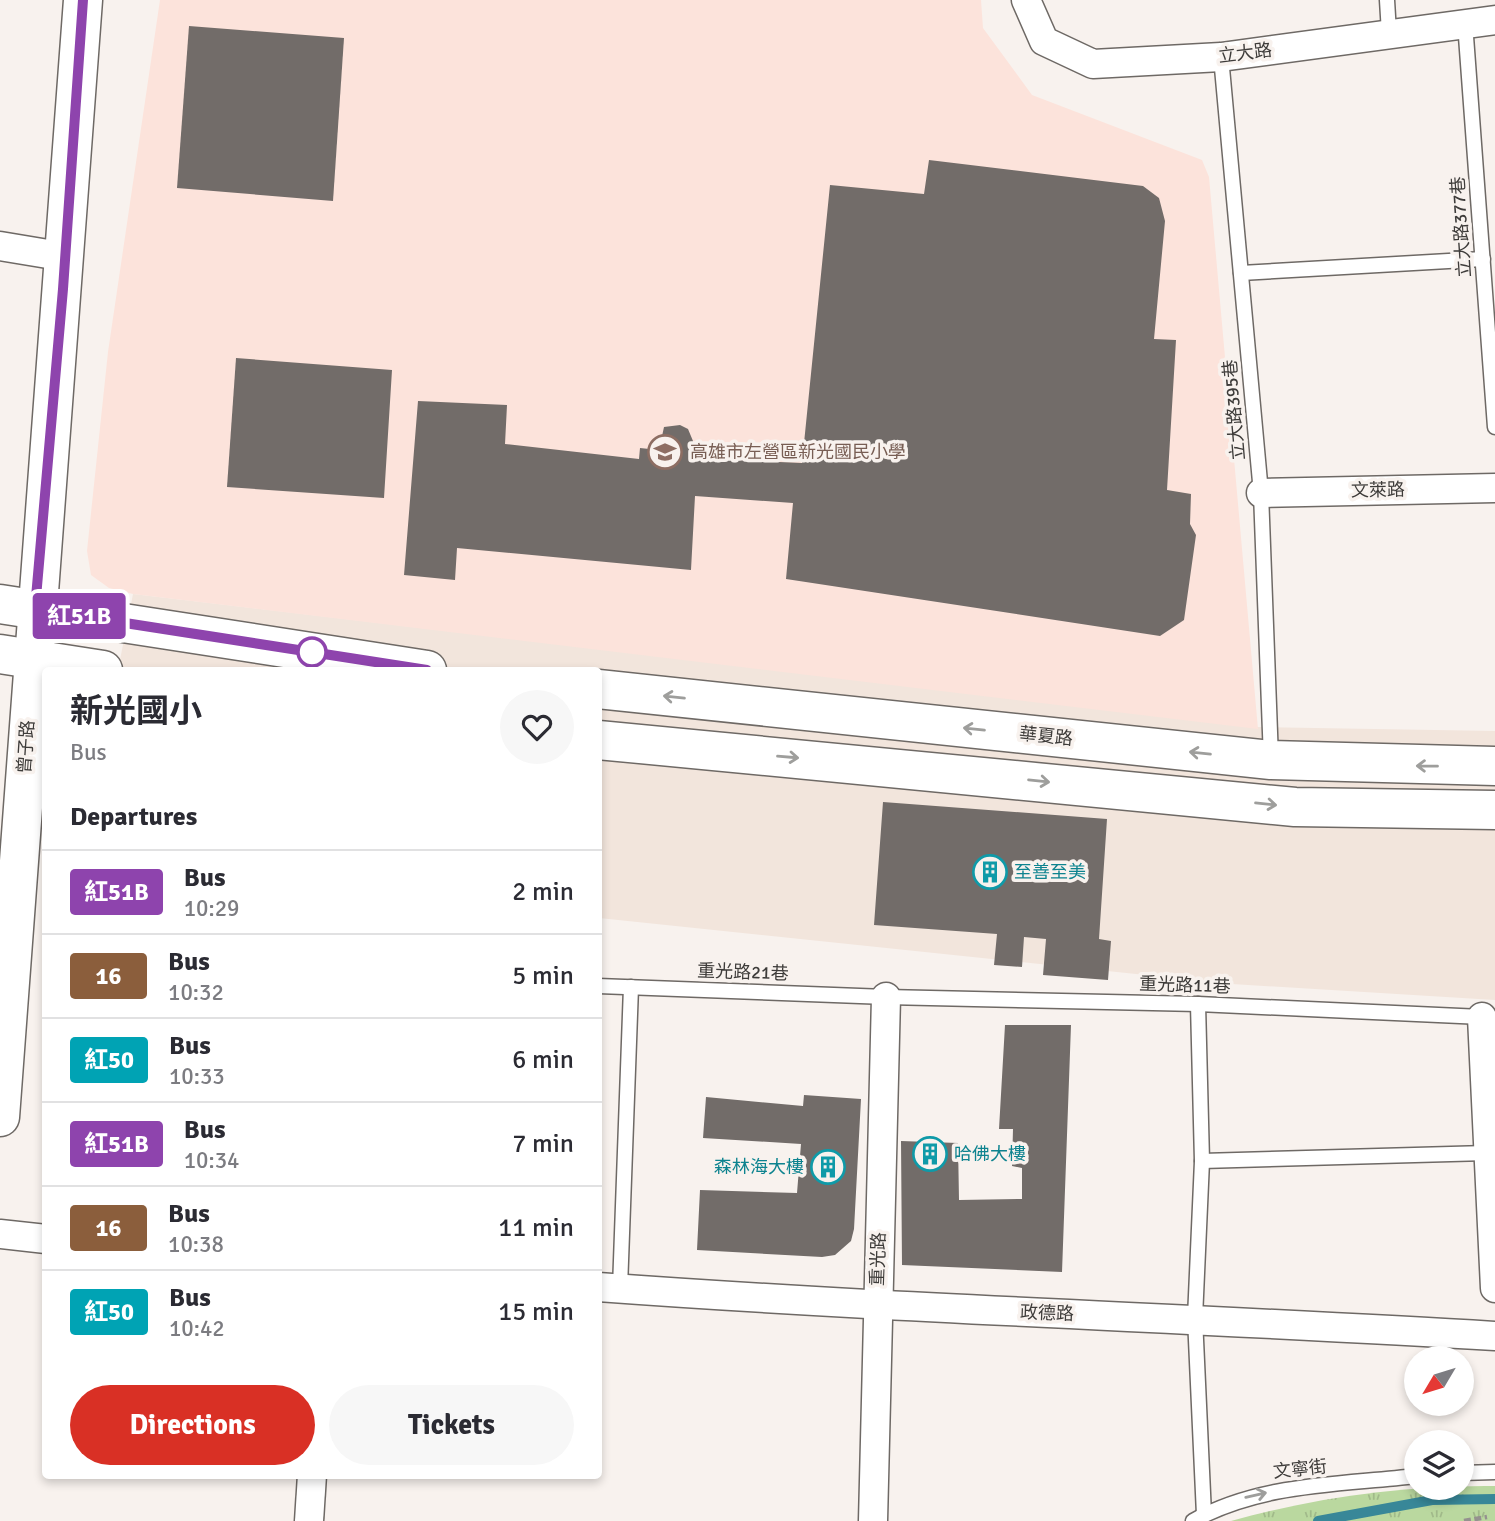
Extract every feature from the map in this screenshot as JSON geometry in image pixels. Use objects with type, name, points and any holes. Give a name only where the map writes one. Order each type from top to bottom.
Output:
[{"type":"street","name":"曾子路","points":[[0,1117],[18,607],[66,257],[83,0]]},
{"type":"street","name":"立大路","points":[[1026,0],[1044,41],[1093,64],[1221,57],[1495,20]]},
{"type":"street","points":[[0,246],[66,257]]},
{"type":"street","name":"文萊路","points":[[1261,492],[1495,488]]},
{"type":"street","points":[[18,607],[408,667]]},
{"type":"street","points":[[16,656],[84,667]]},
{"type":"street","name":"華夏路","points":[[602,690],[1272,760],[1495,766]]},
{"type":"street","points":[[730,752],[734,703]]},
{"type":"street","points":[[602,740],[1294,807],[1495,810]]},
{"type":"street","name":"重光路","points":[[873,1521],[876,1306],[886,997]]},
{"type":"street","points":[[1482,1017],[1495,1288]]},
{"type":"street","points":[[0,1234],[42,1239]]},
{"type":"street","name":"政德路","points":[[609,1288],[876,1306],[1195,1318],[1495,1336]]},
{"type":"street","points":[[309,1521],[312,1479]]},
{"type":"lane","points":[[1387,0],[1389,33]]},
{"type":"lane","name":"立大路377巷","points":[[1465,23],[1488,234],[1483,259],[1495,427]]},
{"type":"lane","name":"立大路395巷","points":[[1221,57],[1261,492],[1272,760]]},
{"type":"lane","points":[[1241,273],[1483,259]]},
{"type":"lane","name":"重光路21巷","points":[[602,986],[886,997]]},
{"type":"lane","points":[[609,1288],[631,986]]},
{"type":"lane","name":"重光路11巷","points":[[886,997],[1198,1004],[1482,1017]]},
{"type":"lane","points":[[1198,1004],[1202,1161],[1195,1318],[1199,1518]]},
{"type":"lane","points":[[1202,1161],[1487,1153]]},
{"type":"lane","points":[[1474,1473],[1495,1472]]},
{"type":"lane","name":"文寧街","points":[[1199,1518],[1235,1500],[1265,1492],[1404,1477]]},
{"type":"path","points":[[1464,1521],[1487,1517]]},
{"type":"shaded area","name":"高雄市左營區新光國民小學","points":[[160,0],[981,0],[983,28],[1032,95],[1202,160],[1209,177],[1258,729],[133,594],[109,588],[91,575],[87,551],[108,352]]},
{"type":"shaded area","points":[[133,594],[1257,727],[1495,731],[1495,1000],[1232,984],[602,918],[602,667],[119,667]]},
{"type":"green space","points":[[1474,1486],[1495,1486],[1495,1521],[1231,1521],[1296,1505],[1396,1490],[1404,1490],[1404,1500],[1474,1500]]},
{"type":"building","points":[[189,26],[344,38],[333,201],[177,188]]},
{"type":"building","points":[[929,160],[1143,186],[1159,198],[1165,221],[1154,339],[1176,340],[1167,490],[1191,494],[1190,524],[1196,535],[1184,620],[1160,636],[786,579],[793,503],[695,496],[691,570],[457,548],[455,580],[404,575],[418,401],[507,405],[505,444],[639,459],[640,448],[659,450],[664,427],[680,425],[688,429],[693,441],[691,458],[802,463],[830,185],[924,194]]},
{"type":"building","points":[[236,358],[392,370],[384,498],[227,487]]},
{"type":"building","name":"至善至美","points":[[883,802],[1107,819],[1099,939],[1111,941],[1108,980],[1043,975],[1046,939],[1024,937],[1022,967],[994,965],[997,934],[874,925]]},
{"type":"building","name":"哈佛大樓","points":[[1005,1025],[1071,1025],[1062,1272],[902,1265],[901,1141],[958,1143],[959,1200],[1022,1199],[1022,1168],[1012,1166],[1013,1129],[999,1129]]},
{"type":"building","name":"森林海大樓","points":[[804,1095],[861,1099],[854,1229],[851,1241],[835,1255],[822,1257],[697,1250],[700,1190],[797,1193],[801,1144],[703,1138],[706,1097],[803,1106]]},
{"type":"waterway","points":[[1318,1521],[1432,1500],[1495,1499]]},
{"type":"bus line","name":"紅51B","points":[[83,0],[63,289],[35,609],[408,667]]},
{"type":"place","name":"高雄市左營區新光國民小學","points":[[665,452]]},
{"type":"place","name":"至善至美","points":[[990,872]]},
{"type":"place","name":"哈佛大樓","points":[[930,1154]]},
{"type":"place","name":"森林海大樓","points":[[828,1167]]}]
